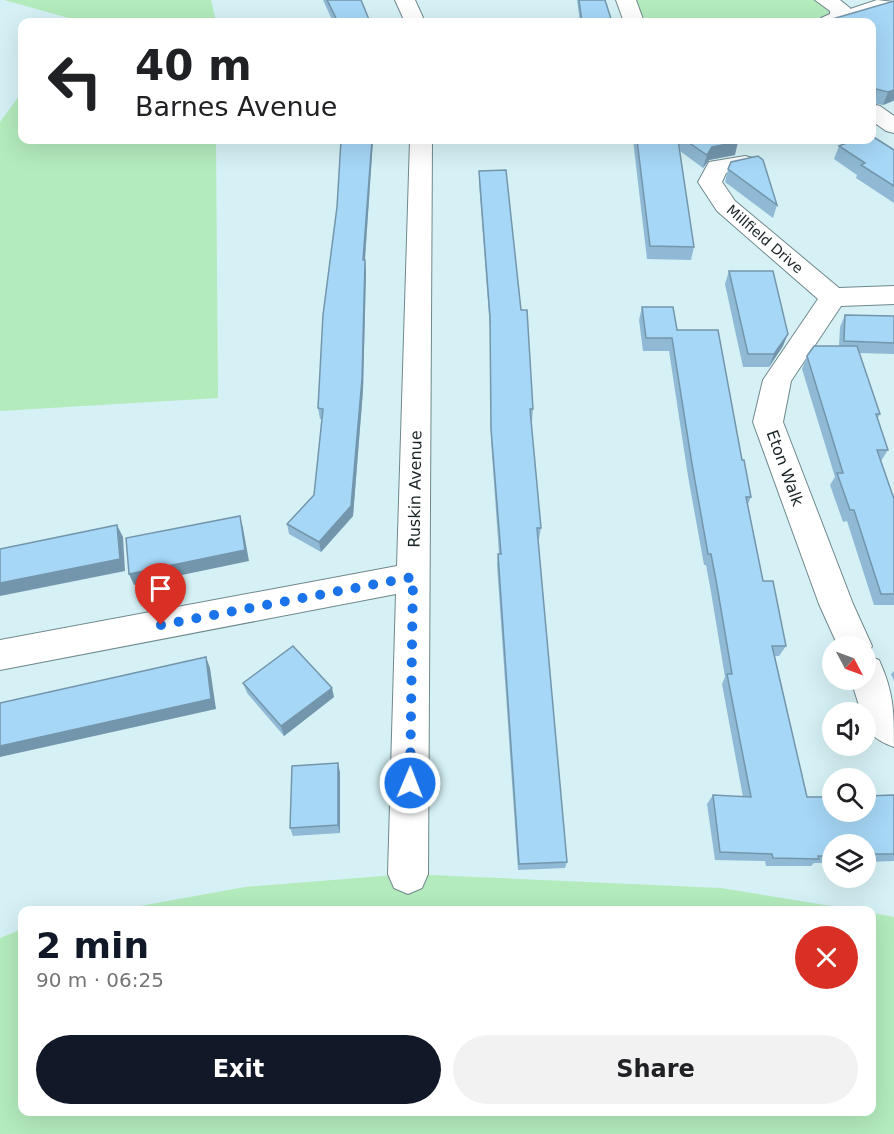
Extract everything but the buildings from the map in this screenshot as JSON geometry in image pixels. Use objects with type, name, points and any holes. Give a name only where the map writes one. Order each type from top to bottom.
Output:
[{"type":"street","points":[[405,0],[413,18]]},
{"type":"street","points":[[626,0],[633,18]]},
{"type":"street","points":[[825,0],[840,8],[835,18]]},
{"type":"street","points":[[876,114],[894,126]]},
{"type":"street","name":"Ruskin Avenue","points":[[408,874],[421,144]]},
{"type":"street","name":"Millfield Drive","points":[[745,163],[717,167],[710,182],[726,206],[832,297]]},
{"type":"street","points":[[832,297],[894,295]]},
{"type":"street","name":"Eton Walk","points":[[832,297],[777,380],[768,422],[836,604],[850,636]]},
{"type":"street","points":[[0,655],[413,577]]},
{"type":"street","points":[[872,690],[882,721],[894,730]]},
{"type":"lane","points":[[840,18],[889,0]]},
{"type":"green space","points":[[4,0],[211,0],[215,18],[69,18]]},
{"type":"green space","points":[[626,0],[825,0],[840,8],[831,18],[633,18]]},
{"type":"green space","points":[[18,97],[18,144],[216,144],[218,398],[0,411],[0,122]]},
{"type":"green space","points":[[408,874],[721,888],[831,906],[140,906],[245,887]]},
{"type":"green space","points":[[876,914],[894,917],[894,1134],[0,1134],[0,938],[18,931],[18,1116],[876,1116]]},
{"type":"route","points":[[161,625],[413,577],[410,783]]}]
